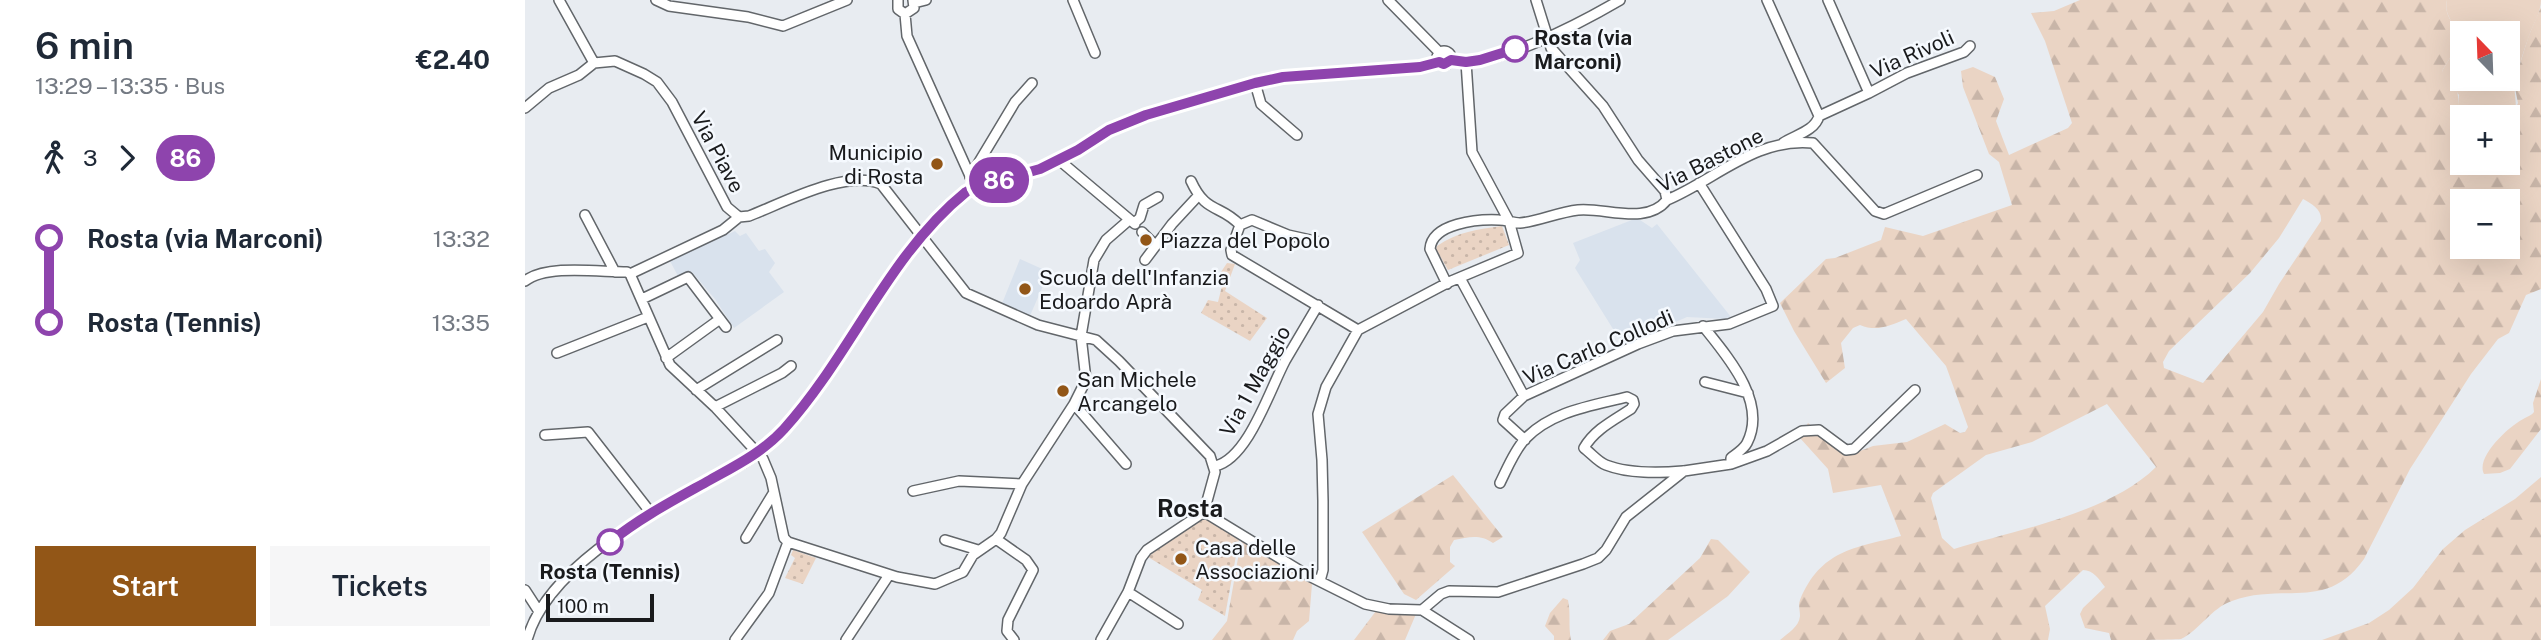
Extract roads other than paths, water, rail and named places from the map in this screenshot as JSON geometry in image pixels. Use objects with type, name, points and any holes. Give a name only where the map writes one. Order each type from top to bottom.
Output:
[{"type":"street","points":[[525,108],[549,88],[579,75],[594,63],[559,0]]},
{"type":"street","points":[[656,0],[669,6],[748,17],[783,26],[847,0]]},
{"type":"street","points":[[897,0],[898,9],[905,13],[912,11],[913,2],[926,0]]},
{"type":"street","points":[[1073,0],[1095,53]]},
{"type":"street","points":[[1388,0],[1440,57]]},
{"type":"street","points":[[1536,0],[1551,48],[1603,106],[1638,160],[1665,191],[1667,200]]},
{"type":"street","points":[[527,640],[538,610],[569,575],[625,530],[759,453],[786,428],[921,236],[961,195],[975,187],[1026,173],[1059,160],[1117,126],[1174,106],[1283,77],[1420,67],[1448,52],[1451,60],[1466,62],[1495,56],[1547,37],[1620,0]]},
{"type":"street","points":[[1767,0],[1819,116]]},
{"type":"street","name":"Via Rivoli","points":[[1828,0],[1869,93]]},
{"type":"street","points":[[905,13],[907,36],[975,187]]},
{"type":"street","name":"Via Rivoli","points":[[1781,144],[1811,128],[1819,116],[1907,74],[1964,52],[1970,46]]},
{"type":"street","name":"Via Piave","points":[[594,63],[615,61],[657,82],[673,102],[727,207],[739,217],[749,216],[812,190],[853,182],[878,182],[921,236]]},
{"type":"street","points":[[1320,581],[1323,570],[1323,501],[1318,414],[1326,387],[1358,330],[1447,284],[1517,255],[1519,249],[1509,221],[1471,148],[1466,62]]},
{"type":"street","points":[[970,177],[1015,102],[1032,83]]},
{"type":"street","points":[[1255,83],[1261,104],[1297,135]]},
{"type":"street","name":"Via Bastone","points":[[1447,284],[1430,249],[1436,235],[1449,228],[1490,220],[1525,223],[1582,209],[1635,214],[1655,209],[1747,157],[1781,144],[1812,143],[1875,211],[1884,214],[1977,175]]},
{"type":"street","points":[[1059,160],[1133,222]]},
{"type":"street","points":[[1191,181],[1198,196],[1210,207],[1239,224],[1252,220],[1288,235],[1324,243]]},
{"type":"street","name":"Via Carlo Collodi","points":[[1524,440],[1503,420],[1505,414],[1524,396],[1652,338],[1673,331],[1730,324],[1773,306],[1766,289],[1699,183]]},
{"type":"street","points":[[1145,260],[1155,244],[1198,196]]},
{"type":"street","points":[[630,274],[670,365],[759,453],[768,468],[782,533],[787,542],[889,575],[935,584],[963,572],[978,550],[996,540],[1001,533],[1022,484],[1074,404],[1086,380],[1081,336],[1094,260],[1106,240],[1140,218],[1144,205],[1158,197]]},
{"type":"street","points":[[585,215],[615,272]]},
{"type":"street","points":[[525,281],[544,272],[630,274],[723,230],[739,217]]},
{"type":"street","points":[[1239,224],[1230,250],[1232,255],[1358,330]]},
{"type":"street","points":[[1142,232],[1155,244]]},
{"type":"street","points":[[921,236],[967,293],[1038,325],[1096,340],[1201,445],[1215,466],[1214,481],[1204,512],[1147,550],[1141,558],[1128,592],[1101,640]]},
{"type":"street","points":[[642,299],[688,277],[723,323],[666,358]]},
{"type":"street","points":[[1460,278],[1524,396]]},
{"type":"street","name":"Via 1 Maggio","points":[[1215,466],[1225,462],[1239,448],[1255,424],[1285,361],[1318,306]]},
{"type":"street","points":[[557,353],[648,317]]},
{"type":"street","name":"Via Carlo Collodi","points":[[1703,326],[1731,362],[1748,393],[1754,418],[1747,445],[1731,458],[1731,464]]},
{"type":"street","points":[[696,390],[777,340]]},
{"type":"street","points":[[715,407],[791,366]]},
{"type":"street","points":[[1705,382],[1748,393]]},
{"type":"street","points":[[1500,483],[1524,440],[1551,419],[1569,411],[1627,397],[1633,400],[1631,409],[1603,427],[1584,448],[1604,464],[1629,470],[1663,473],[1731,464],[1767,452],[1802,431],[1818,430],[1846,450],[1854,449],[1915,390]]},
{"type":"street","points":[[1074,404],[1126,464]]},
{"type":"street","points":[[545,435],[588,432],[651,513]]},
{"type":"street","points":[[1422,610],[1441,594],[1449,591],[1498,592],[1598,558],[1626,517],[1684,471]]},
{"type":"street","points":[[913,491],[959,481],[1022,484]]},
{"type":"street","points":[[746,538],[774,492]]},
{"type":"street","points":[[1204,512],[1320,581],[1372,606],[1422,610],[1469,640]]},
{"type":"street","points":[[946,540],[978,550]]},
{"type":"street","points":[[996,540],[1026,560],[1033,570],[1008,620],[1007,631],[1014,640]]},
{"type":"street","points":[[736,640],[769,593],[787,542]]},
{"type":"street","points":[[846,640],[889,575]]},
{"type":"street","points":[[525,590],[538,610]]},
{"type":"street","points":[[1128,592],[1178,624]]},
{"type":"place","name":"Rosta (via Marconi)","points":[[1515,49]]},
{"type":"place","name":"Municipio di Rosta","points":[[937,164]]},
{"type":"place","name":"Piazza del Popolo","points":[[1146,240]]},
{"type":"place","name":"Scuola dell'Infanzia Edoardo Aprà","points":[[1025,289]]},
{"type":"place","name":"San Michele Arcangelo","points":[[1063,391]]},
{"type":"place","name":"Rosta (Tennis)","points":[[610,542]]},
{"type":"place","name":"Casa delle Associazioni","points":[[1181,559]]},
{"type":"district","name":"Rosta","points":[[1190,508]]}]
